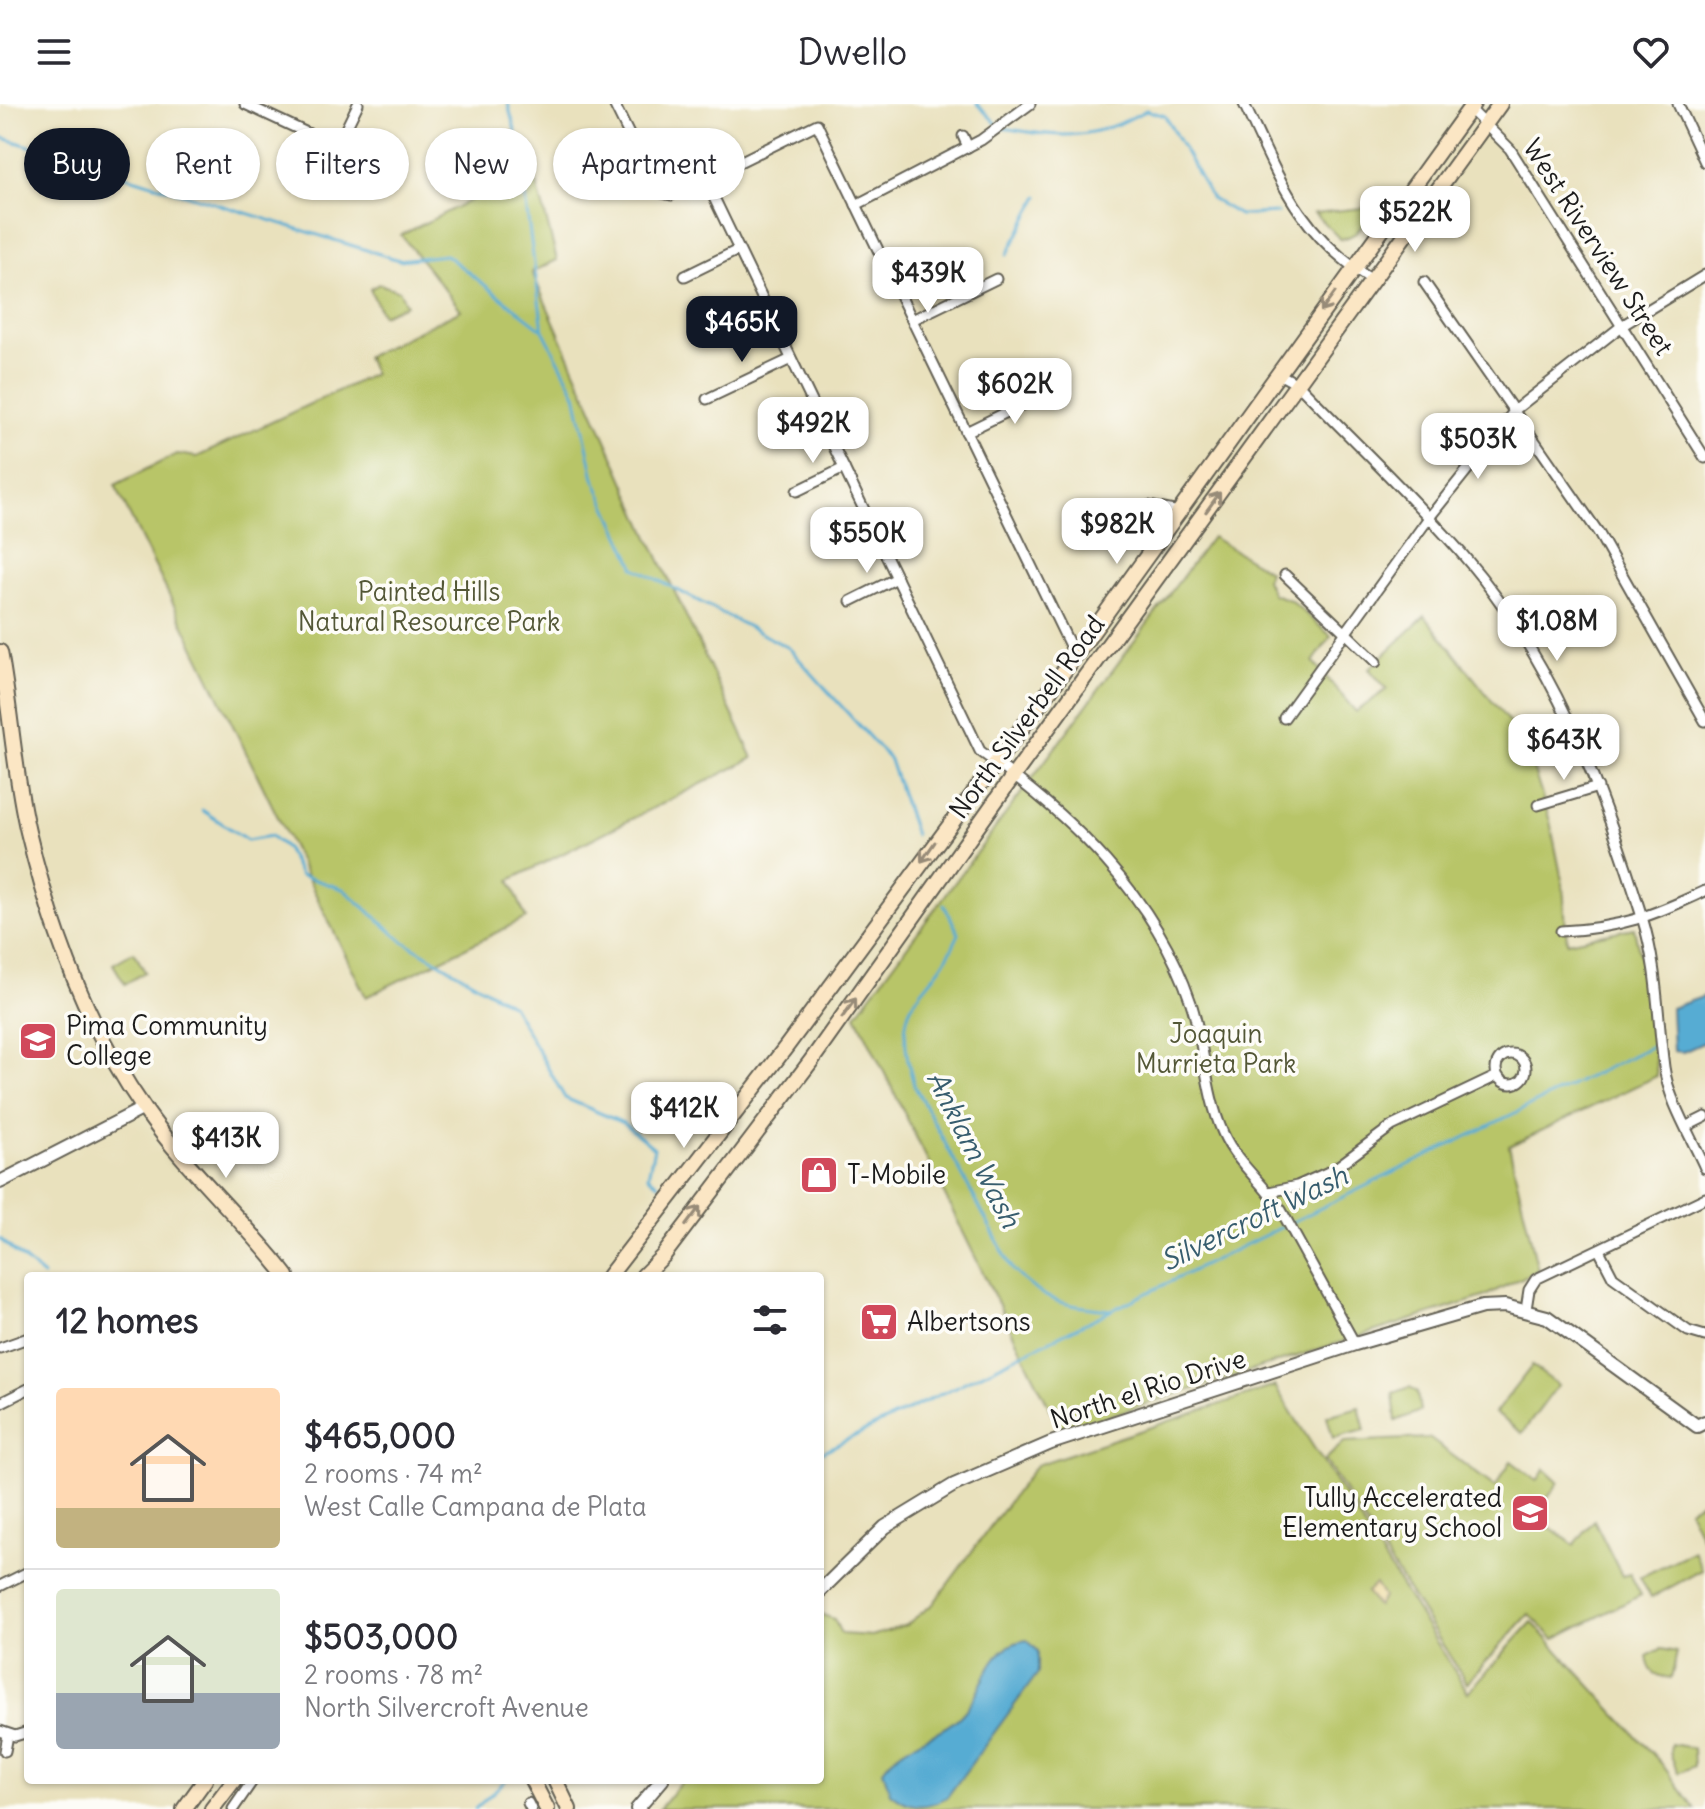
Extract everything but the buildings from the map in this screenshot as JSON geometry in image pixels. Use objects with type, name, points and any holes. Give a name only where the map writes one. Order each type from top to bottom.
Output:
[{"type":"main road","name":"North Silverbell Road","points":[[647,1272],[663,1256],[811,1061],[1500,104]]},
{"type":"main road","name":"North Silverbell Road","points":[[612,1272],[786,1047],[994,761],[1075,656],[1352,268],[1472,106]]},
{"type":"main road","points":[[0,652],[28,831],[69,964],[104,1039],[144,1108],[195,1176],[282,1272]]},
{"type":"main road","points":[[1075,656],[1090,670]]},
{"type":"main road","points":[[184,1809],[202,1784]]},
{"type":"main road","points":[[212,1809],[231,1784]]},
{"type":"main road","points":[[534,1784],[547,1809]]},
{"type":"main road","points":[[557,1784],[569,1809]]},
{"type":"street","points":[[245,104],[337,147],[358,104]]},
{"type":"street","points":[[614,104],[626,128]]},
{"type":"street","points":[[856,205],[968,147],[1030,104]]},
{"type":"street","points":[[1244,104],[1290,200],[1313,233],[1352,268],[1372,280]]},
{"type":"street","points":[[1678,104],[1705,162]]},
{"type":"street","name":"West Riverview Street","points":[[1472,106],[1510,149],[1705,458]]},
{"type":"street","points":[[745,159],[817,124],[1075,656]]},
{"type":"street","points":[[963,136],[968,147]]},
{"type":"street","points":[[715,200],[980,751],[1014,775],[1086,840],[1133,892],[1158,932],[1191,1003],[1222,1131],[1242,1167],[1269,1192],[1281,1210],[1355,1344]]},
{"type":"street","points":[[685,276],[738,250]]},
{"type":"street","points":[[1284,718],[1428,519],[1516,409],[1623,325],[1705,275]]},
{"type":"street","points":[[912,320],[996,279]]},
{"type":"street","points":[[1424,282],[1516,409],[1598,532],[1705,721]]},
{"type":"street","points":[[707,399],[791,359]]},
{"type":"street","points":[[1277,373],[1299,385],[1464,556],[1528,644],[1572,725],[1598,787],[1643,920],[1659,991],[1664,1055],[1672,1097],[1705,1168]]},
{"type":"street","points":[[966,432],[1050,391]]},
{"type":"street","points":[[797,491],[844,468]]},
{"type":"street","points":[[1153,549],[1150,538],[1135,521],[1138,510],[1148,506],[1179,512]]},
{"type":"street","points":[[1285,575],[1376,662]]},
{"type":"street","points":[[851,601],[897,578]]},
{"type":"street","points":[[1538,805],[1598,787]]},
{"type":"street","points":[[1561,931],[1598,929],[1643,920],[1705,891]]},
{"type":"street","points":[[1269,1192],[1297,1186],[1333,1170],[1392,1126],[1497,1076]]},
{"type":"street","points":[[0,1182],[144,1108]]},
{"type":"street","points":[[1687,1126],[1705,1117]]},
{"type":"street","points":[[1702,1426],[1575,1335],[1547,1317],[1526,1309],[1529,1290],[1536,1279],[1705,1198]]},
{"type":"street","points":[[1599,1250],[1613,1277],[1702,1336]]},
{"type":"street","name":"North el Rio Drive","points":[[824,1587],[885,1527],[954,1485],[1051,1443],[1355,1344],[1482,1307],[1526,1309]]},
{"type":"street","points":[[0,1348],[24,1339]]},
{"type":"street","points":[[0,1403],[24,1391]]},
{"type":"street","points":[[0,1586],[24,1574]]},
{"type":"street","points":[[5,1751],[4,1733],[24,1732]]},
{"type":"street","points":[[233,1809],[250,1784]]},
{"type":"street","points":[[637,1809],[659,1784]]},
{"type":"green space","name":"Painted Hills Natural Resource Park","points":[[537,184],[557,260],[532,272],[647,533],[753,758],[510,880],[526,918],[366,997],[115,485],[177,454],[197,457],[374,374],[366,357],[461,310],[401,235],[471,200],[537,200]]},
{"type":"green space","points":[[1373,207],[1356,232],[1340,239],[1314,213]]},
{"type":"green space","points":[[379,284],[400,291],[406,305],[382,315],[370,289]]},
{"type":"green space","name":"Joaquin Murrieta Park","points":[[1212,537],[1269,571],[1266,580],[1273,594],[1290,600],[1331,636],[1313,662],[1356,712],[1387,689],[1369,669],[1425,616],[1525,743],[1550,821],[1563,885],[1567,942],[1634,928],[1648,993],[1657,1076],[1509,1146],[1538,1270],[1483,1297],[1061,1431],[856,1015]]},
{"type":"green space","points":[[134,952],[145,972],[125,984],[113,964]]},
{"type":"green space","points":[[1532,1366],[1558,1385],[1522,1433],[1495,1413]]},
{"type":"green space","points":[[1275,1386],[1468,1692],[1532,1622],[1661,1763],[1695,1809],[659,1809],[680,1784],[824,1784],[824,1615],[834,1619],[841,1634],[872,1636],[906,1625],[933,1604],[1036,1465]]},
{"type":"green space","points":[[1410,1387],[1417,1392],[1420,1411],[1396,1421],[1393,1393]]},
{"type":"green space","points":[[1359,1407],[1365,1430],[1333,1438],[1327,1416]]},
{"type":"green space","points":[[1429,1438],[1495,1487],[1511,1461],[1537,1481],[1545,1469],[1559,1482],[1535,1516],[1574,1545],[1594,1520],[1622,1576],[1630,1574],[1641,1595],[1554,1639],[1529,1614],[1467,1683],[1325,1460],[1344,1442]]},
{"type":"green space","points":[[1705,1500],[1705,1540],[1703,1540],[1688,1509]]},
{"type":"green space","points":[[1694,1551],[1702,1570],[1651,1598],[1640,1577]]},
{"type":"green space","points":[[1661,1649],[1677,1652],[1671,1679],[1657,1675],[1649,1667],[1647,1656]]},
{"type":"green space","points":[[1671,1744],[1693,1748],[1694,1766],[1678,1773],[1670,1753]]},
{"type":"sand","points":[[1375,1584],[1383,1597],[1377,1606],[1366,1593]]},
{"type":"water","points":[[1705,996],[1705,1042],[1683,1052],[1673,1051],[1671,1008]]},
{"type":"water","points":[[1027,1640],[1038,1651],[1038,1673],[947,1797],[918,1806],[890,1793],[883,1770],[891,1760],[956,1720],[971,1702],[995,1659],[1003,1650]]},
{"type":"waterway","name":"Anklam Wash","points":[[508,104],[517,138],[543,330],[576,394],[594,478],[635,568],[789,648],[890,760],[915,835]]},
{"type":"waterway","points":[[977,104],[997,124]]},
{"type":"waterway","points":[[1003,128],[1060,135],[1093,132],[1146,110],[1165,116],[1212,199],[1239,215],[1277,213]]},
{"type":"waterway","points":[[0,137],[399,260],[446,255],[543,330]]},
{"type":"waterway","points":[[1007,255],[1039,196]]},
{"type":"waterway","points":[[202,810],[247,840],[271,836],[286,848],[300,875],[343,889],[403,941],[512,1005],[565,1098],[623,1123],[654,1148],[648,1176],[658,1184]]},
{"type":"waterway","name":"Anklam Wash","points":[[944,905],[959,934],[908,1014],[905,1031],[914,1085],[1013,1270],[1035,1290],[1057,1301],[1110,1310]]},
{"type":"waterway","name":"Silvercroft Wash","points":[[824,1451],[1658,1043]]},
{"type":"waterway","points":[[0,1239],[38,1272]]},
{"type":"waterway","name":"Silvercroft Wash","points":[[475,1809],[502,1784]]},
{"type":"place","name":"Pima Community College","points":[[38,1041]]},
{"type":"place","name":"T-Mobile","points":[[819,1175]]},
{"type":"place","name":"Albertsons","points":[[879,1322]]},
{"type":"place","name":"Tully Accelerated Elementary School","points":[[1530,1513]]}]
